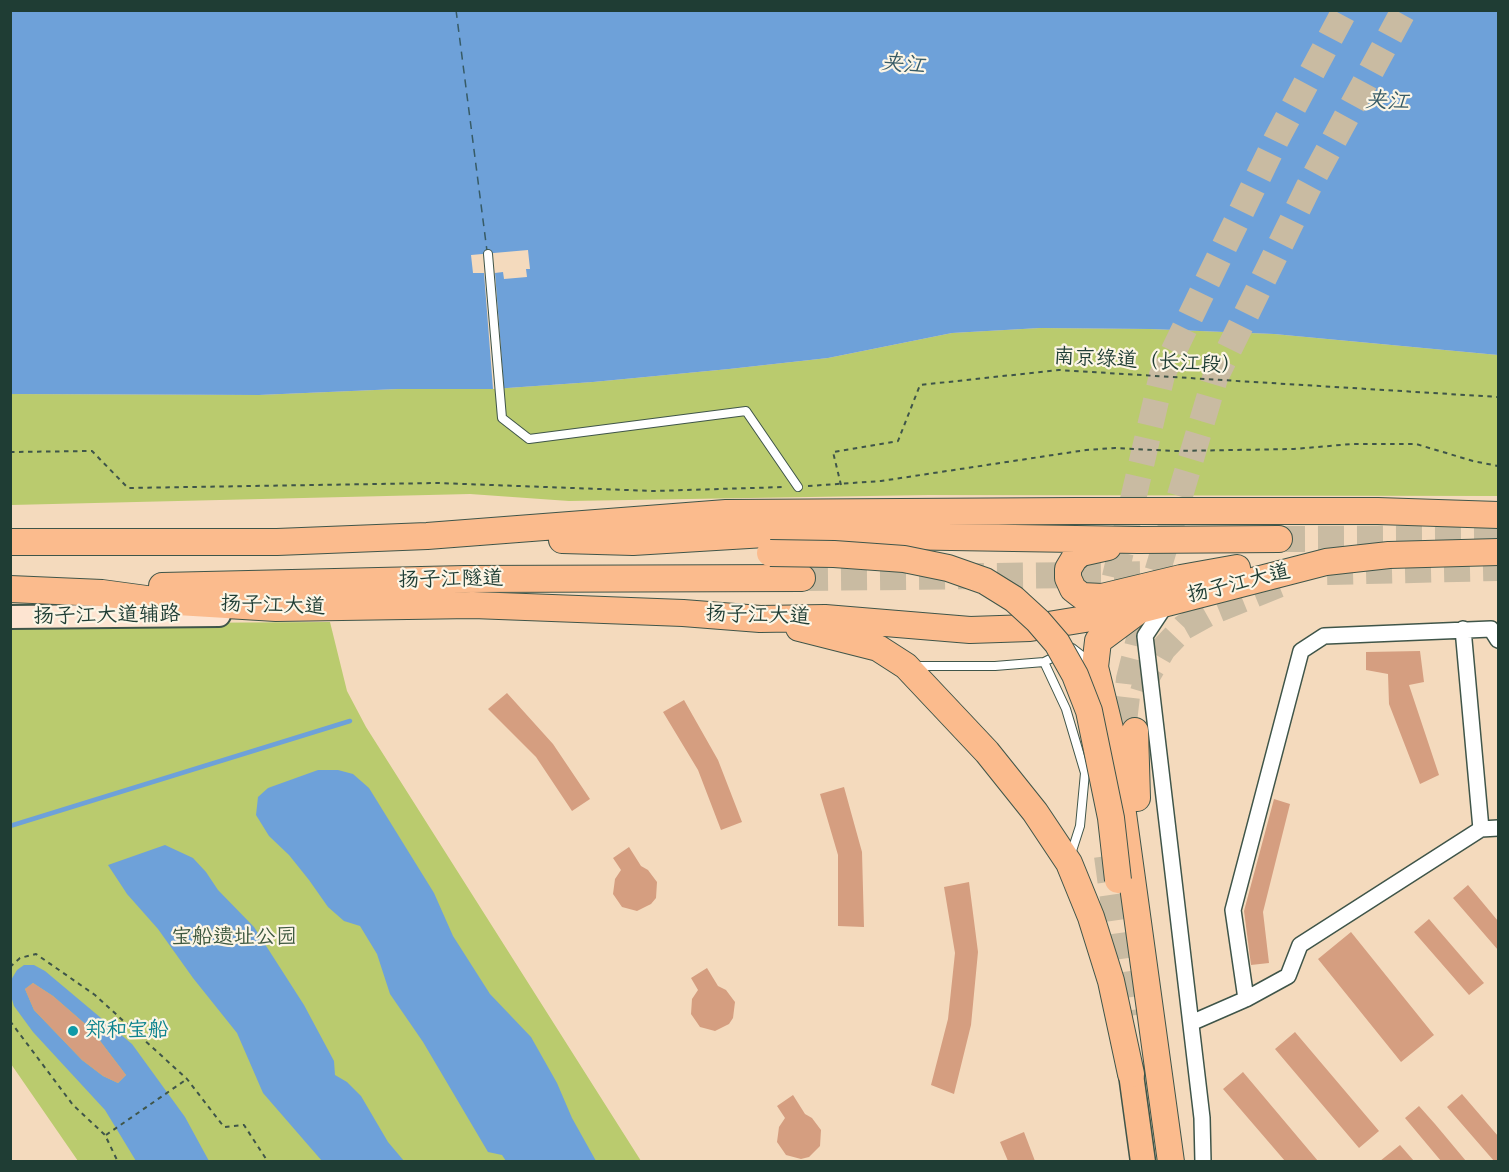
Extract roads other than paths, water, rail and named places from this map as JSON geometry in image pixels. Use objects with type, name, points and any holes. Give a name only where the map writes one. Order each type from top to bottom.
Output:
[{"type":"highway","points":[[10,542],[277,542],[427,536],[726,513],[1320,511],[1498,515]]},
{"type":"highway","points":[[633,542],[765,534],[1138,540],[1278,539]]},
{"type":"highway","points":[[427,536],[633,542],[770,553],[834,554],[904,560],[948,568],[985,581],[1014,599],[1057,643],[1075,675],[1089,711],[1109,808],[1118,880],[1170,1161]]},
{"type":"highway","points":[[1138,540],[1082,553],[1068,569],[1068,578],[1073,588],[1082,596],[1102,597],[1181,578],[1264,564],[1326,562]]},
{"type":"highway","name":"扬子江大道","points":[[10,589],[102,593],[161,601],[276,608],[473,605],[683,613],[760,619],[825,618],[970,630],[1030,628],[1140,610],[1326,562],[1389,555],[1498,552]]},
{"type":"highway","name":"扬子江隧道","points":[[102,593],[165,586],[465,579],[802,578]]},
{"type":"highway","points":[[1140,610],[1098,640],[1095,666],[1113,741],[1144,951],[1170,1161]]},
{"type":"highway","points":[[760,619],[878,648],[906,666],[987,752],[1035,812],[1069,863],[1091,917],[1111,981],[1131,1074]]},
{"type":"highway","points":[[1135,731],[1135,772],[1140,834],[1171,1053],[1183,1161]]},
{"type":"main road","name":"扬子江大道辅路","points":[[10,617],[215,615],[276,608]]},
{"type":"main road","points":[[1131,1074],[1143,1161]]},
{"type":"street","points":[[1167,603],[1145,636],[1202,1118],[1203,1161]]},
{"type":"street","points":[[1463,629],[1481,829]]},
{"type":"street","points":[[1246,999],[1233,910],[1301,651],[1324,636],[1491,629],[1498,640]]},
{"type":"street","points":[[1191,1023],[1246,999],[1288,976],[1300,945],[1481,829],[1498,828]]},
{"type":"lane","points":[[488,254],[502,418],[529,439],[746,411],[798,487]]},
{"type":"lane","points":[[906,666],[995,666],[1044,662],[1072,648],[1095,666]]},
{"type":"lane","points":[[1044,662],[1066,709],[1085,773],[1080,826],[1069,863]]},
{"type":"water","name":"夹江","points":[[10,11],[1498,11],[1498,355],[1274,334],[1150,329],[1040,328],[952,333],[828,358],[593,382],[493,389],[398,389],[259,395],[11,394]]},
{"type":"water","points":[[318,770],[338,770],[353,774],[369,788],[434,893],[453,936],[490,994],[531,1037],[596,1161],[506,1161],[502,1155],[488,1152],[423,1042],[390,994],[377,954],[360,926],[344,921],[328,907],[289,855],[269,836],[256,815],[258,797],[268,788]]},
{"type":"water","points":[[165,845],[193,858],[218,890],[254,927],[304,1005],[334,1061],[335,1075],[347,1082],[361,1096],[388,1142],[404,1161],[322,1161],[263,1093],[237,1033],[158,929],[127,894],[108,865]]},
{"type":"water","points":[[24,965],[34,965],[45,971],[132,1044],[185,1117],[209,1161],[136,1161],[105,1110],[33,1032],[14,1006],[11,996],[11,980],[17,970]],"holes":[[[33,983],[53,996],[91,1029],[126,1075],[118,1083],[103,1076],[82,1060],[34,1010],[25,989]]]},
{"type":"waterway","points":[[10,826],[350,721]]},
{"type":"tunnel","points":[[1108,616],[1111,594],[1162,375],[1276,140],[1345,10]]},
{"type":"tunnel","points":[[1122,762],[1129,679],[1148,603],[1215,378],[1308,188],[1404,10]]},
{"type":"tunnel","points":[[1279,539],[1498,538]]},
{"type":"tunnel","points":[[1327,572],[1498,568]]},
{"type":"tunnel","points":[[802,578],[1173,574]]},
{"type":"tunnel","points":[[1143,692],[1148,675],[1163,649],[1184,627],[1209,613],[1290,580]]},
{"type":"tunnel","points":[[1107,856],[1129,1016]]},
{"type":"place","name":"郑和宝船","points":[[73,1031]]},
{"type":"park label","name":"宝船遗址公园","points":[[234,938]]}]
